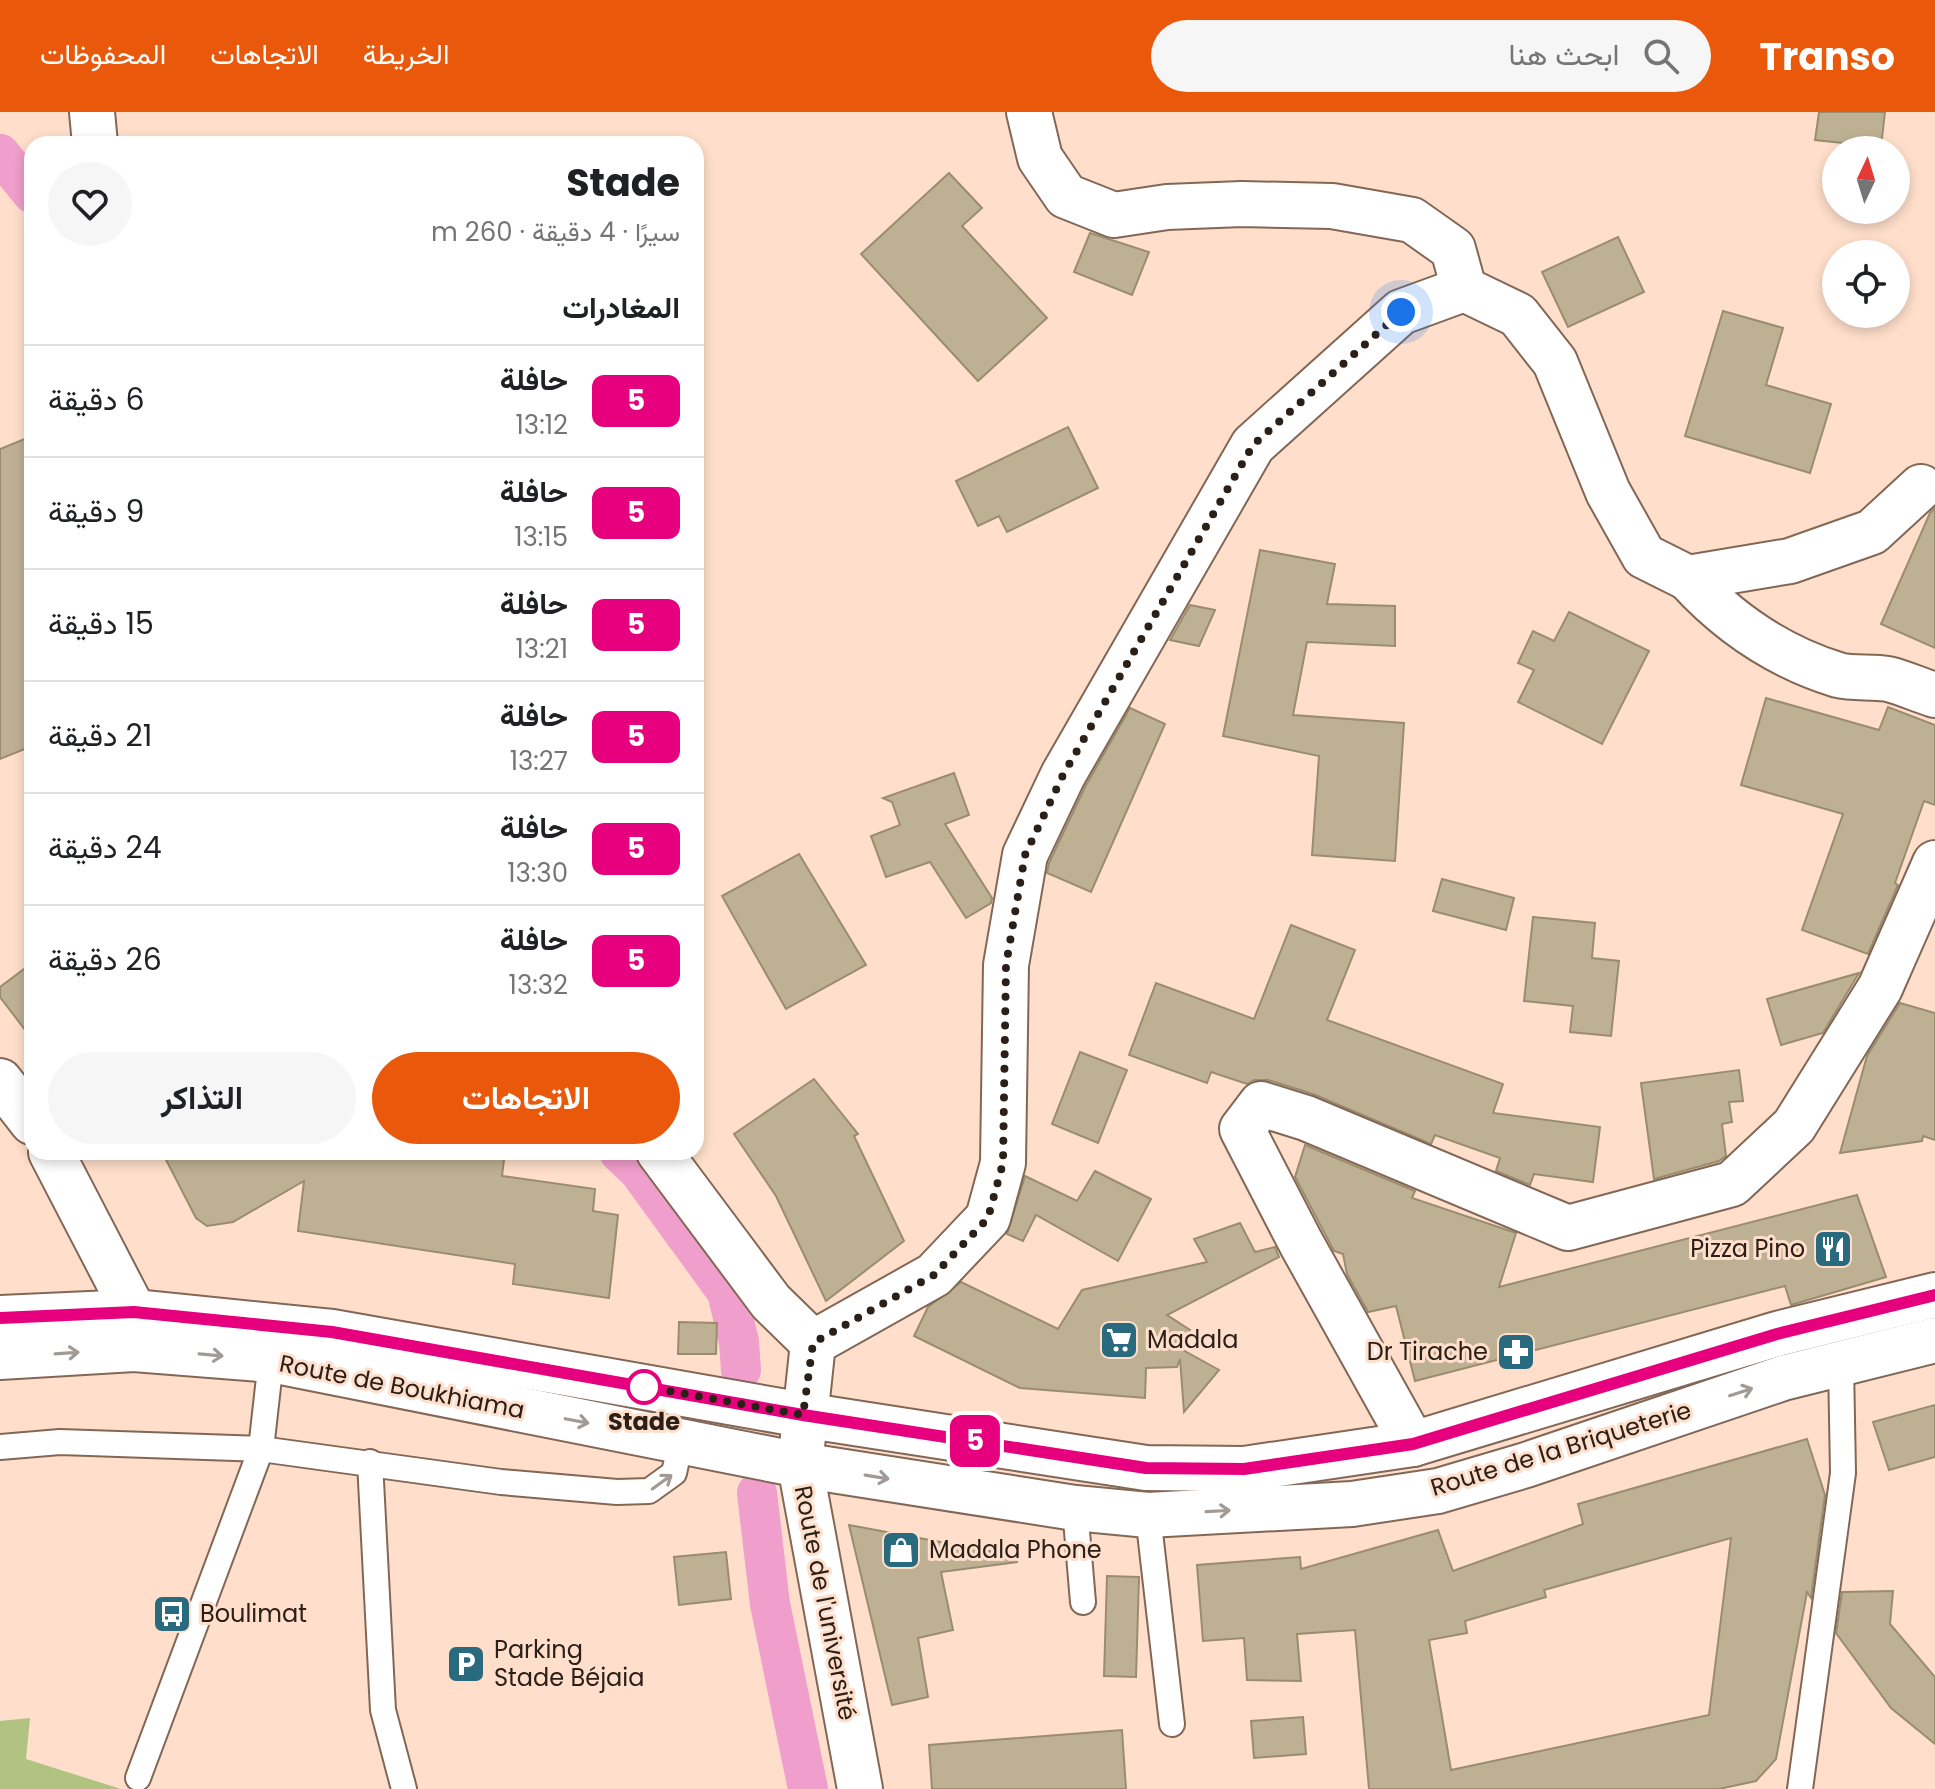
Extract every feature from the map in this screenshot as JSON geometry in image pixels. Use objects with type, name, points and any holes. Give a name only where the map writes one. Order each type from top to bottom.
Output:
[{"type":"street","points":[[92,112],[94,136]]},
{"type":"street","points":[[1029,112],[1040,158],[1066,196],[1114,215],[1167,207],[1242,204],[1332,206],[1412,220],[1453,249],[1464,289]]},
{"type":"street","points":[[665,1160],[771,1302],[813,1343],[934,1275],[988,1218],[1003,1163],[1006,965],[1025,855],[1063,775],[1253,445],[1401,312],[1464,289],[1518,315],[1555,362],[1608,492],[1644,556],[1688,578],[1710,601],[1753,636],[1805,661],[1841,676],[1886,679],[1935,695]]},
{"type":"street","points":[[1688,578],[1790,561],[1872,532],[1921,487]]},
{"type":"street","points":[[1413,1444],[1301,1243],[1242,1129],[1261,1104],[1306,1118],[1568,1228],[1732,1184],[1794,1126],[1880,988],[1935,863]]},
{"type":"street","points":[[0,1081],[24,1112]]},
{"type":"street","points":[[55,1160],[134,1330]]},
{"type":"street","name":"Route de la Briqueterie","points":[[803,1415],[1146,1468],[1244,1469],[1413,1444],[1777,1334],[1935,1295]]},
{"type":"street","name":"Route de Boukhiama","points":[[0,1318],[134,1330],[332,1332],[803,1415]]},
{"type":"street","name":"Route de Boukhiama","points":[[0,1357],[134,1330],[800,1465]]},
{"type":"street","name":"Route de la Briqueterie","points":[[800,1465],[1075,1508],[1148,1515],[1352,1504],[1438,1491],[1526,1465],[1783,1378],[1935,1340]]},
{"type":"street","name":"Route de l'université","points":[[813,1343],[800,1465],[860,1789]]},
{"type":"lane","points":[[138,1778],[261,1449],[271,1360]]},
{"type":"lane","points":[[1800,1789],[1843,1473],[1841,1364]]},
{"type":"lane","points":[[0,1447],[60,1442],[261,1449],[501,1482],[617,1492],[649,1491],[674,1473],[681,1441]]},
{"type":"lane","points":[[370,1462],[383,1710],[404,1789]]},
{"type":"lane","points":[[1075,1508],[1083,1602]]},
{"type":"lane","points":[[1148,1515],[1172,1724]]},
{"type":"green space","points":[[30,1718],[26,1759],[121,1789],[0,1789],[0,1721]]},
{"type":"building","points":[[1819,112],[1885,112],[1882,136],[1822,136],[1822,141],[1815,140]]},
{"type":"building","points":[[949,173],[982,208],[962,226],[1047,318],[978,381],[861,254]]},
{"type":"building","points":[[1090,233],[1149,252],[1132,295],[1074,272]]},
{"type":"building","points":[[1618,237],[1644,292],[1568,327],[1542,272]]},
{"type":"building","points":[[1723,311],[1783,328],[1766,385],[1831,404],[1810,473],[1685,436]]},
{"type":"building","points":[[1068,427],[1098,488],[1007,532],[999,516],[978,526],[956,481]]},
{"type":"building","points":[[24,439],[24,749],[0,759],[0,449]]},
{"type":"building","points":[[1935,508],[1935,648],[1881,624],[1930,513]]},
{"type":"building","points":[[1260,550],[1335,564],[1327,604],[1395,606],[1395,646],[1307,642],[1293,715],[1404,723],[1395,861],[1312,855],[1319,756],[1223,736]]},
{"type":"building","points":[[1190,605],[1215,610],[1199,646],[1170,640]]},
{"type":"building","points":[[1569,612],[1649,651],[1602,744],[1518,702],[1534,670],[1518,663],[1533,631],[1554,641]]},
{"type":"building","points":[[1766,698],[1879,730],[1888,707],[1935,725],[1935,805],[1924,801],[1895,883],[1898,885],[1868,954],[1802,930],[1843,814],[1741,785]]},
{"type":"building","points":[[1130,708],[1165,724],[1091,892],[1047,873],[1049,863],[1085,787]]},
{"type":"building","points":[[954,773],[969,815],[945,824],[992,898],[991,903],[966,918],[930,862],[886,877],[871,836],[900,825],[892,802],[883,798]]},
{"type":"building","points":[[799,854],[866,965],[786,1009],[722,896]]},
{"type":"building","points":[[1442,879],[1514,898],[1506,930],[1433,911]]},
{"type":"building","points":[[1533,917],[1595,923],[1592,958],[1619,961],[1611,1036],[1570,1032],[1573,1006],[1524,1001]]},
{"type":"building","points":[[1291,925],[1355,950],[1327,1020],[1503,1084],[1493,1113],[1600,1127],[1593,1182],[1534,1174],[1530,1185],[1496,1171],[1500,1158],[1435,1135],[1431,1144],[1313,1094],[1268,1080],[1254,1080],[1247,1084],[1211,1072],[1207,1083],[1129,1055],[1156,983],[1254,1019]]},
{"type":"building","points":[[24,969],[24,1028],[0,997],[0,987]]},
{"type":"building","points":[[1859,973],[1823,1033],[1781,1045],[1767,999]]},
{"type":"building","points":[[1900,1003],[1935,1013],[1935,1140],[1923,1136],[1922,1141],[1840,1153],[1867,1056]]},
{"type":"building","points":[[1080,1052],[1127,1070],[1098,1143],[1052,1124]]},
{"type":"building","points":[[1739,1070],[1743,1101],[1729,1102],[1732,1122],[1722,1124],[1726,1156],[1719,1161],[1654,1179],[1641,1083]]},
{"type":"building","points":[[814,1079],[858,1134],[854,1136],[904,1241],[826,1301],[776,1196],[734,1134]]},
{"type":"building","points":[[1305,1145],[1415,1191],[1412,1198],[1516,1233],[1499,1287],[1857,1195],[1886,1277],[1791,1305],[1785,1286],[1415,1381],[1396,1306],[1368,1312],[1347,1274],[1343,1254],[1334,1251],[1295,1177]]},
{"type":"building","points":[[166,1160],[504,1160],[502,1176],[595,1189],[593,1211],[618,1215],[609,1298],[513,1284],[515,1264],[298,1231],[304,1181],[233,1222],[207,1226],[196,1218]]},
{"type":"building","points":[[1095,1171],[1151,1199],[1118,1261],[1036,1215],[1023,1241],[1007,1234],[1025,1176],[1077,1201]]},
{"type":"building","points":[[1240,1223],[1255,1252],[1275,1247],[1279,1257],[1167,1315],[1190,1330],[1183,1350],[1219,1370],[1184,1412],[1180,1359],[1177,1367],[1146,1368],[1145,1398],[1020,1388],[914,1336],[928,1307],[961,1282],[1058,1329],[1082,1290],[1207,1262],[1194,1239]]},
{"type":"building","points":[[679,1322],[717,1323],[716,1354],[678,1354]]},
{"type":"building","points":[[1935,1405],[1935,1457],[1889,1470],[1873,1422]]},
{"type":"building","points":[[1807,1439],[1825,1495],[1811,1598],[1807,1592],[1776,1759],[1756,1781],[1719,1789],[1369,1789],[1355,1630],[1297,1634],[1301,1681],[1247,1680],[1244,1638],[1203,1641],[1197,1565],[1300,1557],[1301,1569],[1438,1530],[1453,1571],[1583,1524],[1578,1504]],"holes":[[[1731,1538],[1709,1715],[1451,1770],[1429,1640],[1467,1633],[1465,1621],[1546,1597],[1544,1590]]]},
{"type":"building","points":[[849,1525],[1017,1556],[1017,1562],[941,1572],[953,1630],[918,1638],[928,1697],[892,1705]]},
{"type":"building","points":[[726,1552],[731,1599],[679,1605],[674,1557]]},
{"type":"building","points":[[1107,1576],[1139,1577],[1136,1677],[1104,1676]]},
{"type":"building","points":[[1893,1591],[1890,1624],[1935,1677],[1935,1744],[1891,1708],[1836,1633],[1842,1592]]},
{"type":"building","points":[[1303,1717],[1306,1754],[1254,1758],[1251,1721]]},
{"type":"building","points":[[1122,1730],[1126,1789],[932,1789],[929,1745]]},
{"type":"waterway","points":[[0,154],[24,183]]},
{"type":"waterway","points":[[627,1160],[639,1171],[727,1292],[739,1342],[741,1370]]},
{"type":"waterway","points":[[757,1493],[770,1604],[808,1789]]},
{"type":"bus line","name":"5","points":[[0,1318],[134,1312],[332,1332],[803,1415],[1146,1468],[1244,1469],[1413,1444],[1777,1334],[1935,1295]]},
{"type":"place","name":"Pizza Pino","points":[[1833,1249]]},
{"type":"place","name":"Madala","points":[[1119,1340]]},
{"type":"place","name":"Dr Tirache","points":[[1516,1352]]},
{"type":"place","name":"Stade","points":[[644,1387]]},
{"type":"place","name":"Madala Phone","points":[[901,1550]]},
{"type":"place","name":"Boulimat","points":[[172,1614]]},
{"type":"place","name":"Parking Stade Béjaia","points":[[466,1664]]},
{"type":"route","points":[[644,1387],[636,1385],[803,1415],[813,1343],[934,1275],[988,1218],[1003,1163],[1006,965],[1025,855],[1063,775],[1253,445],[1401,312]]}]
